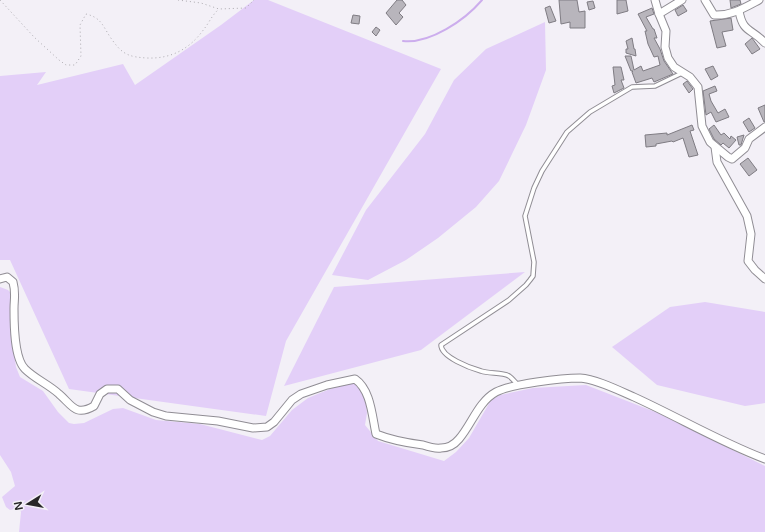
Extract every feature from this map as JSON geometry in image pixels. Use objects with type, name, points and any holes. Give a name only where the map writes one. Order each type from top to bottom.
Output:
[{"type":"street","points":[[655,0],[666,31],[665,47],[668,58],[674,67],[690,77],[698,87],[702,126],[710,142],[732,159],[745,148],[749,139],[765,127]]},
{"type":"street","points":[[659,14],[682,0]]},
{"type":"street","points":[[705,0],[714,15],[739,11],[759,0]]},
{"type":"street","points":[[739,11],[741,23],[745,28],[765,42]]},
{"type":"street","points":[[715,147],[717,162],[747,216],[751,234],[748,261],[765,279]]},
{"type":"street","points":[[0,279],[7,277],[13,282],[16,293],[14,308],[15,333],[19,358],[23,367],[33,376],[59,394],[76,410],[94,406],[100,394],[107,389],[118,389],[130,400],[153,412],[166,416],[218,421],[252,428],[267,426],[274,422],[292,400],[302,394],[328,385],[355,379],[360,382],[368,396],[376,434],[398,441],[440,449],[451,446],[460,439],[472,418],[495,392],[518,385],[579,378],[590,380],[622,392],[665,411],[738,449],[765,459]]},
{"type":"lane","points":[[518,385],[508,375],[481,371],[452,359],[444,353],[441,349],[441,345],[509,300],[526,285],[533,276],[534,262],[525,216],[534,188],[542,171],[567,132],[590,112],[632,87],[655,86],[683,72]]},
{"type":"path","points":[[0,0],[34,37],[66,65],[75,65],[81,56],[80,25],[86,14],[94,16],[102,22],[112,41],[125,54],[132,57],[156,58],[174,55],[190,45],[204,30],[215,12],[219,9]]},
{"type":"path","points":[[178,0],[200,2],[219,9],[246,8],[254,0]]},
{"type":"shaded area","points":[[254,0],[268,0],[441,69],[286,341],[266,416],[69,389],[10,260],[0,260],[0,76],[46,72],[37,85],[123,64],[135,85]]},
{"type":"shaded area","points":[[545,22],[546,70],[526,125],[499,181],[476,207],[438,238],[406,260],[368,280],[332,275],[366,210],[425,134],[454,80],[486,49]]},
{"type":"shaded area","points":[[525,272],[421,350],[284,386],[334,287]]},
{"type":"shaded area","points":[[0,287],[11,293],[12,339],[16,367],[20,377],[43,391],[58,412],[69,423],[84,423],[113,409],[123,408],[156,420],[200,424],[262,440],[270,436],[292,410],[308,398],[352,380],[364,388],[367,413],[365,425],[378,441],[444,461],[456,452],[469,438],[491,400],[500,395],[533,388],[586,385],[658,413],[765,466],[765,532],[19,532],[21,512],[19,508],[10,510],[6,507],[2,497],[15,486],[11,472],[0,455]]},
{"type":"shaded area","points":[[705,302],[765,312],[765,403],[745,406],[657,385],[612,347],[670,307]]},
{"type":"building","points":[[397,0],[402,0],[406,5],[399,13],[403,17],[396,25],[386,13]]},
{"type":"building","points":[[559,0],[577,0],[579,12],[585,11],[585,28],[570,28],[570,22],[561,24]]},
{"type":"building","points":[[617,0],[626,0],[628,11],[617,14]]},
{"type":"building","points":[[730,0],[740,0],[741,4],[731,8]]},
{"type":"building","points":[[593,1],[595,8],[589,10],[587,2]]},
{"type":"building","points":[[683,5],[687,11],[678,16],[675,10]]},
{"type":"building","points":[[550,6],[556,21],[549,23],[545,8]]},
{"type":"building","points":[[652,8],[654,14],[646,17],[654,29],[657,38],[654,38],[664,61],[673,74],[654,82],[652,78],[636,83],[632,72],[633,71],[631,71],[625,56],[631,56],[634,70],[641,66],[643,71],[660,65],[658,56],[654,57],[648,44],[645,31],[647,31],[638,14]]},
{"type":"building","points":[[353,15],[360,16],[359,24],[351,23]]},
{"type":"building","points":[[731,18],[733,30],[722,32],[726,46],[717,48],[710,21]]},
{"type":"building","points":[[376,27],[380,30],[376,36],[372,32]]},
{"type":"building","points":[[632,38],[636,56],[626,53],[626,49],[628,49],[626,41]]},
{"type":"building","points":[[752,38],[760,49],[752,54],[745,44]]},
{"type":"building","points":[[713,66],[718,76],[711,80],[705,69]]},
{"type":"building","points":[[613,67],[621,67],[624,80],[621,80],[624,88],[614,93],[612,86],[615,85]]},
{"type":"building","points":[[687,81],[693,89],[689,93],[683,84]]},
{"type":"building","points":[[715,86],[717,91],[709,94],[711,101],[718,113],[725,109],[729,117],[716,122],[711,112],[706,115],[703,91]]},
{"type":"building","points":[[765,105],[765,122],[764,122],[758,108]]},
{"type":"building","points":[[749,118],[755,128],[749,132],[743,122]]},
{"type":"building","points":[[692,125],[694,130],[690,131],[698,155],[689,157],[683,138],[673,142],[646,147],[645,135],[667,133],[667,135]]},
{"type":"building","points":[[714,125],[721,135],[724,133],[730,139],[731,136],[736,140],[729,148],[723,143],[721,145],[714,139],[709,129]]},
{"type":"building","points":[[744,135],[741,145],[739,145],[737,137]]},
{"type":"building","points":[[748,158],[757,170],[749,176],[740,164]]},
{"type":"waterway","points":[[403,41],[424,39],[435,35],[457,23],[482,0]]}]
